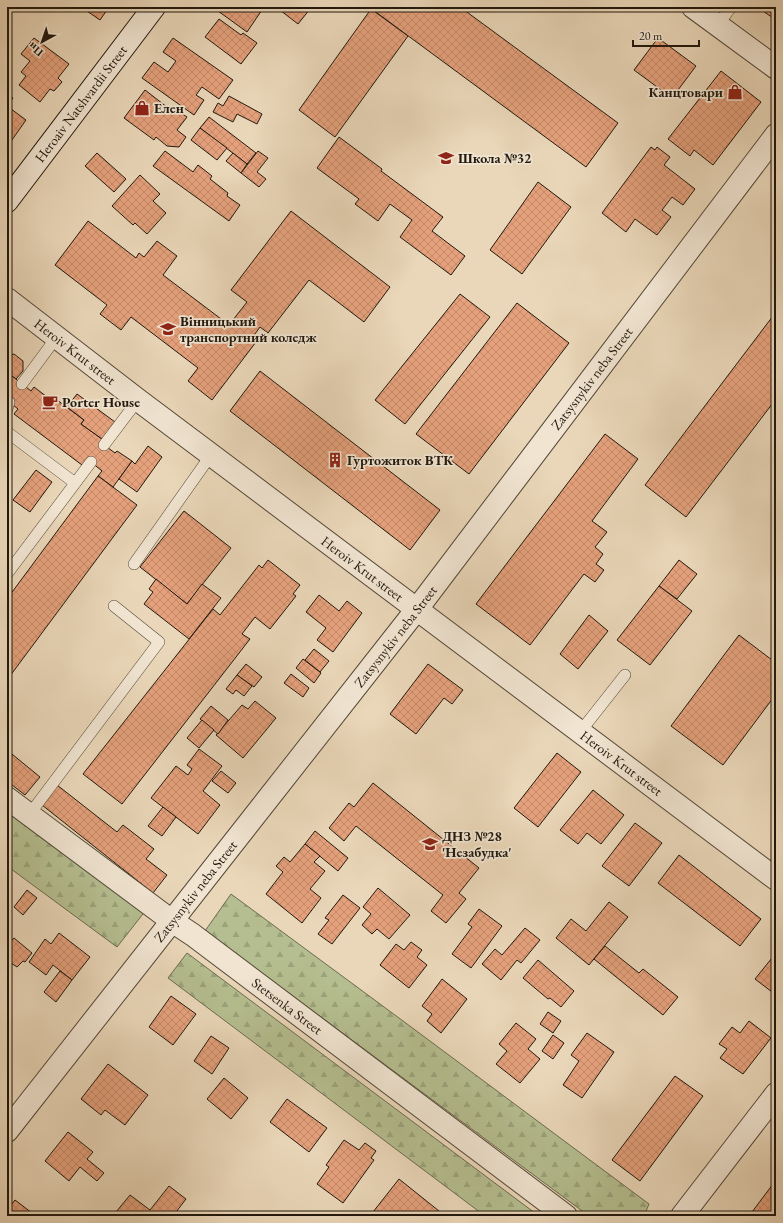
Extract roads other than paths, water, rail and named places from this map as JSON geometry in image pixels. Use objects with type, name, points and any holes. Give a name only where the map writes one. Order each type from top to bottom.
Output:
[{"type":"street","name":"Heroaiv Natshvardii Street","points":[[7,201],[154,7]]},
{"type":"street","points":[[693,7],[776,68]]},
{"type":"street","name":"Zatsysnykiv neba Street","points":[[7,1131],[417,609],[776,135]]},
{"type":"street","name":"Heroiv Krut street","points":[[7,300],[776,879]]},
{"type":"street","name":"Stetsenka Street","points":[[7,798],[193,935],[566,1216]]},
{"type":"street","points":[[682,1216],[776,1094]]},
{"type":"lane","points":[[718,25],[731,7]]},
{"type":"lane","points":[[22,384],[56,338]]},
{"type":"lane","points":[[104,445],[138,400]]},
{"type":"lane","points":[[7,432],[75,483]]},
{"type":"lane","points":[[134,564],[211,455]]},
{"type":"lane","points":[[7,574],[91,462]]},
{"type":"lane","points":[[29,815],[159,642],[114,606]]},
{"type":"lane","points":[[580,732],[625,675]]},
{"type":"place","name":"Канцтовари","points":[[735,92]]},
{"type":"place","name":"Елен","points":[[142,108]]},
{"type":"place","name":"Школа №32","points":[[446,158]]},
{"type":"place","name":"Вінницький транспортний коледж","points":[[168,329]]},
{"type":"place","name":"Porter House","points":[[50,402]]},
{"type":"place","name":"Гуртожиток ВТК","points":[[335,460]]},
{"type":"place","name":"ДНЗ №28 'Незабудка'","points":[[430,844]]}]
